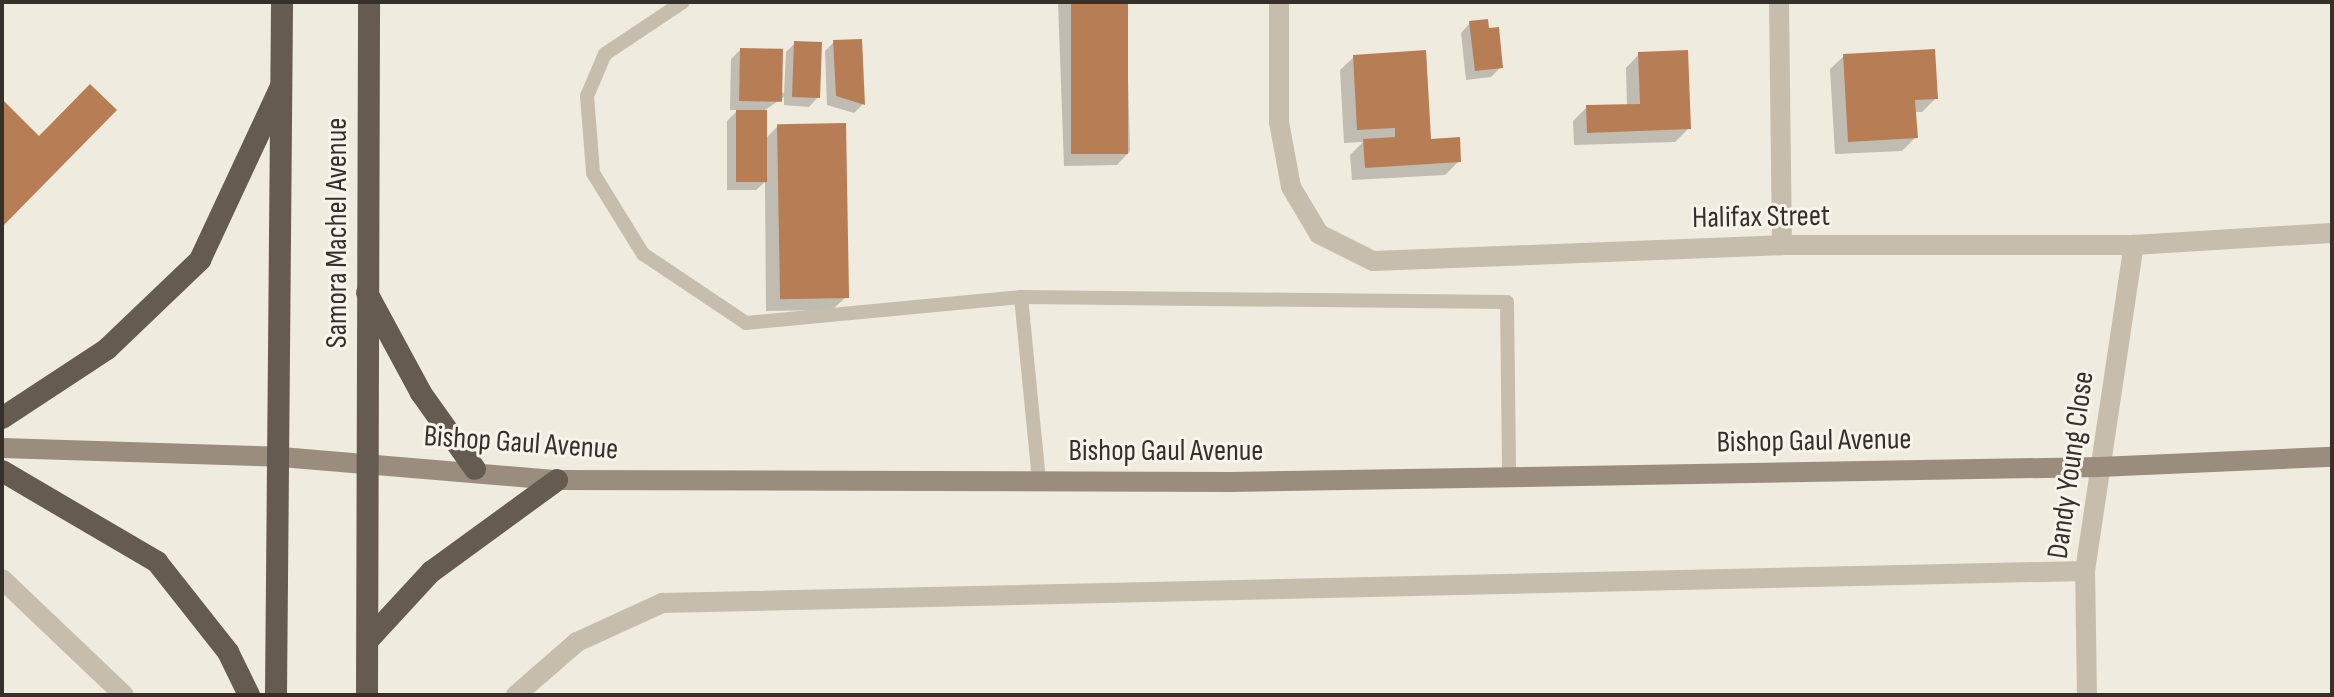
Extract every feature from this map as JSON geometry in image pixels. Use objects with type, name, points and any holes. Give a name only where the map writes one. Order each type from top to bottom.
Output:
[{"type":"highway","name":"Samora Machel Avenue","points":[[276,695],[281,457],[282,2]]},
{"type":"highway","name":"Samora Machel Avenue","points":[[367,695],[370,638],[365,288],[369,2]]},
{"type":"highway","points":[[2,418],[107,349],[200,260],[283,80]]},
{"type":"highway","points":[[365,288],[421,393],[475,469]]},
{"type":"highway","points":[[2,471],[157,562],[228,652],[249,695]]},
{"type":"highway","points":[[370,638],[431,572],[557,480]]},
{"type":"main road","name":"Bishop Gaul Avenue","points":[[2,448],[281,457],[475,469],[557,480],[1039,482],[2099,467],[2332,457]]},
{"type":"street","name":"Halifax Street","points":[[1279,2],[1279,122],[1291,187],[1319,234],[1373,261],[1782,245],[2134,245],[2332,233]]},
{"type":"street","points":[[1779,2],[1782,245]]},
{"type":"street","name":"Dandy Young Close","points":[[2087,695],[2085,571],[2134,245]]},
{"type":"street","points":[[516,695],[577,642],[662,603],[2085,571]]},
{"type":"street","points":[[2,579],[124,695]]},
{"type":"lane","points":[[683,2],[605,54],[587,96],[593,173],[643,254],[746,323],[1021,297],[1507,302],[1509,477]]},
{"type":"lane","points":[[1021,297],[1039,482]]},
{"type":"building","points":[[1071,2],[1128,2],[1128,154],[1071,154]]},
{"type":"building","points":[[1488,19],[1489,28],[1499,27],[1503,68],[1475,71],[1469,21]]},
{"type":"building","points":[[862,39],[865,105],[836,96],[833,40]]},
{"type":"building","points":[[794,41],[822,42],[820,98],[792,97]]},
{"type":"building","points":[[740,48],[783,49],[782,102],[739,101]]},
{"type":"building","points":[[1935,49],[1938,99],[1915,100],[1918,138],[1848,142],[1843,54]]},
{"type":"building","points":[[1426,50],[1431,139],[1460,137],[1461,162],[1365,168],[1363,139],[1395,137],[1395,128],[1357,130],[1353,55]]},
{"type":"building","points":[[1688,50],[1691,129],[1587,133],[1586,105],[1640,104],[1638,52]]},
{"type":"building","points":[[90,84],[117,110],[2,227],[2,99],[39,136]]},
{"type":"building","points":[[736,110],[767,110],[767,182],[736,182]]},
{"type":"building","points":[[846,123],[849,298],[780,299],[777,124]]}]
